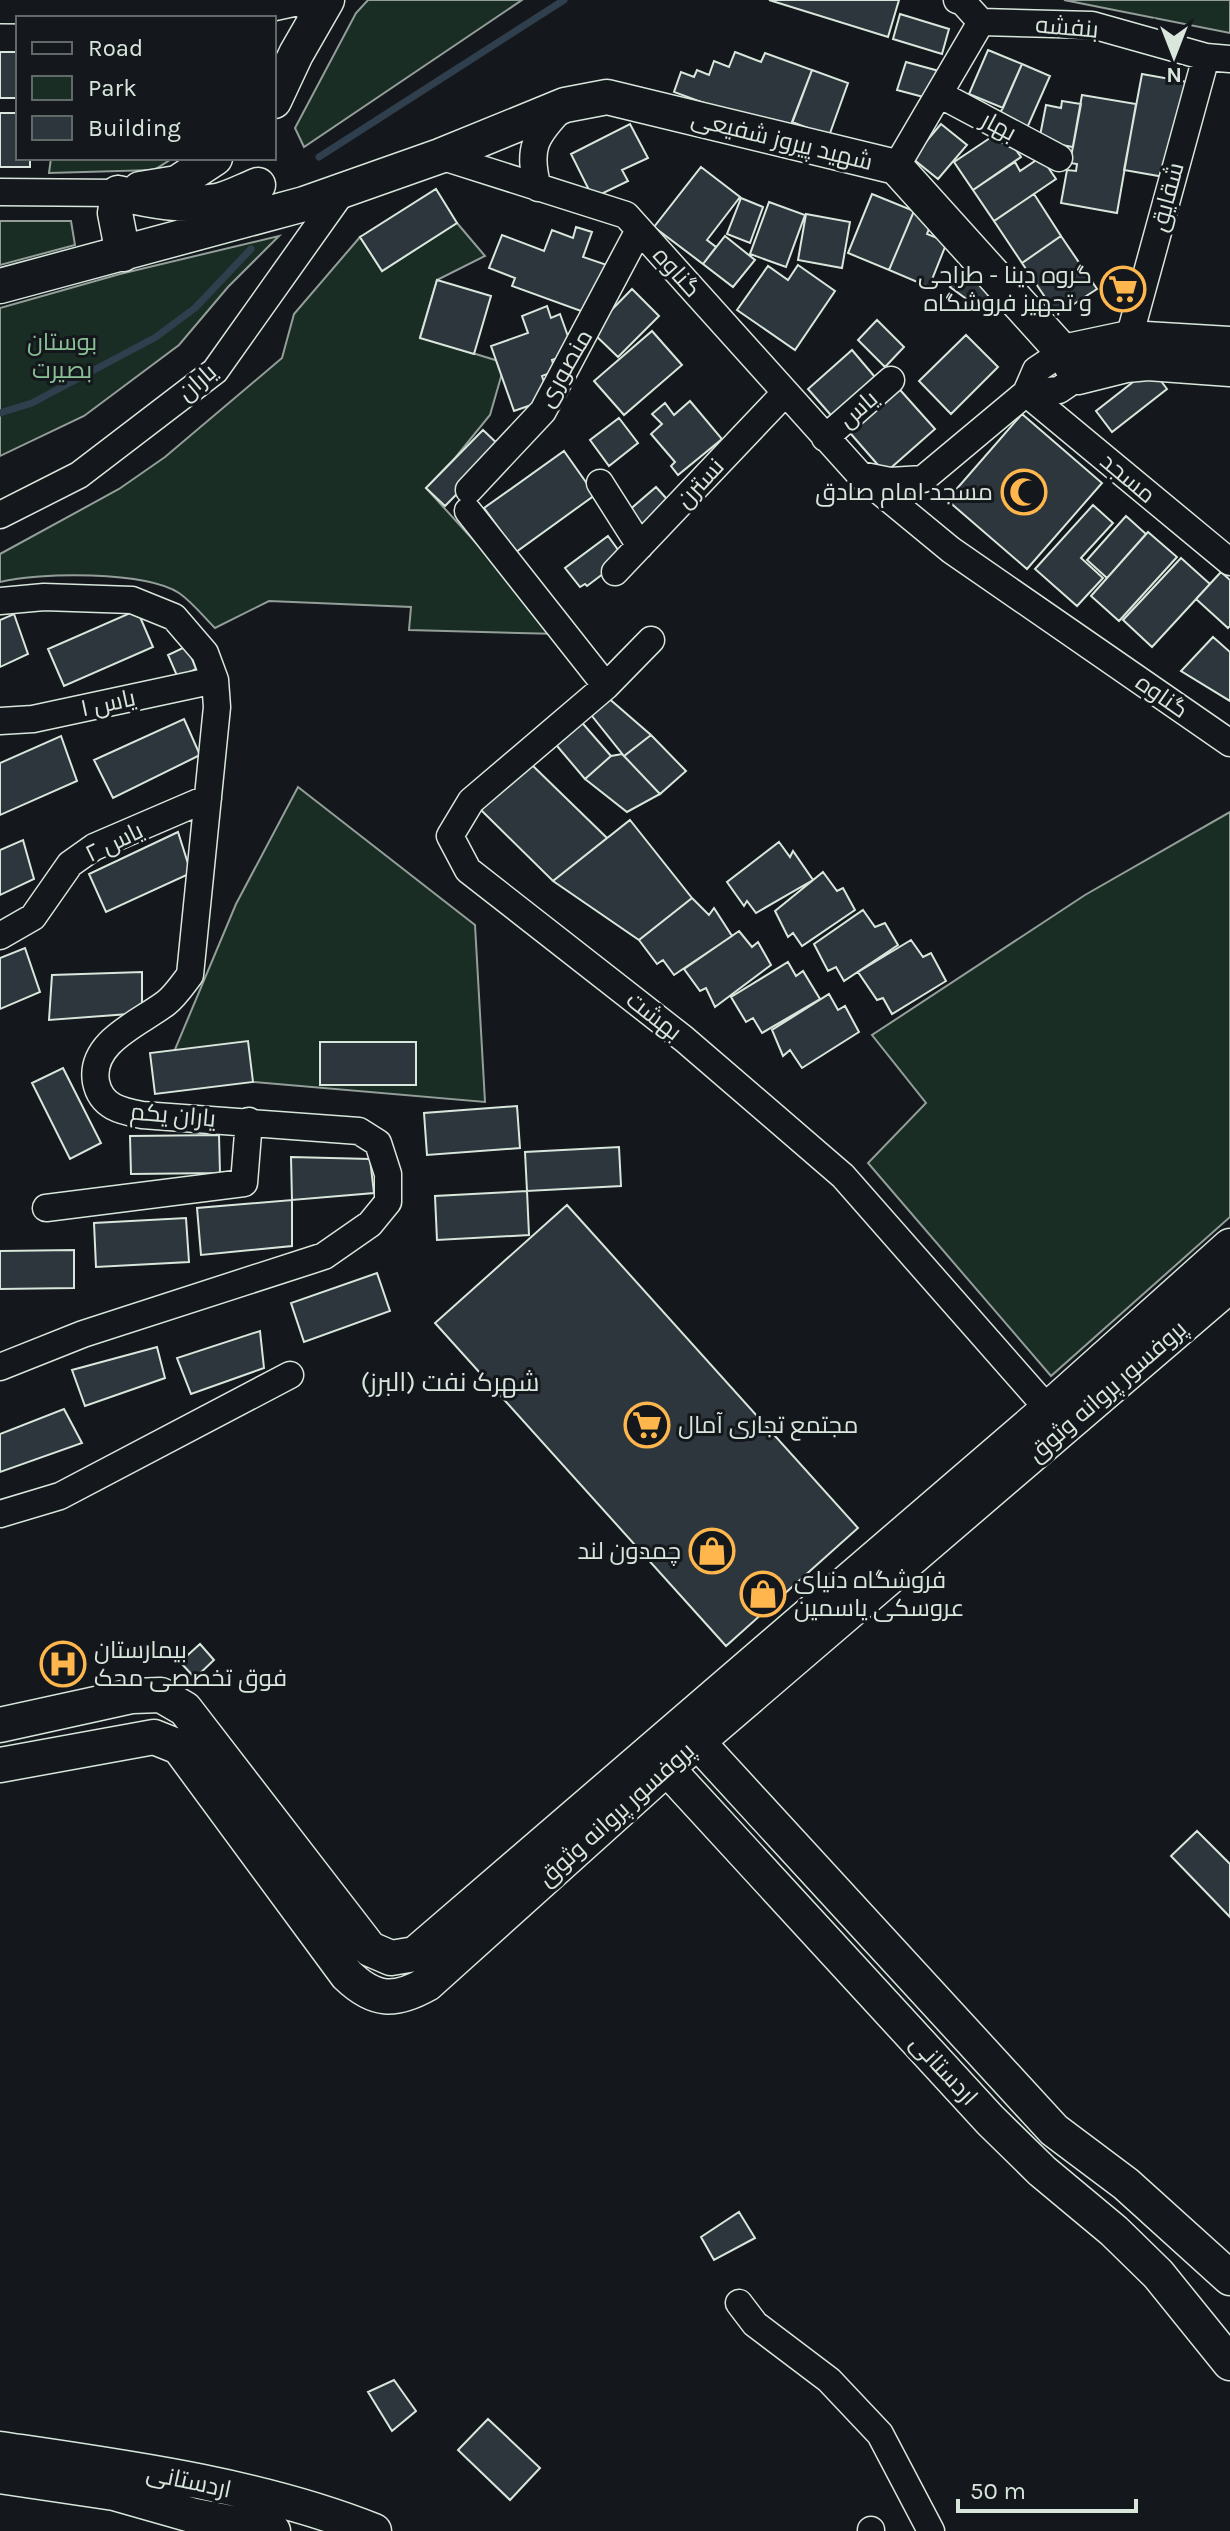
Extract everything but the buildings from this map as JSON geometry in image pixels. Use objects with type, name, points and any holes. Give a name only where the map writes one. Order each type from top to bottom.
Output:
[{"type":"main road","points":[[276,43],[308,3]]},
{"type":"main road","points":[[276,95],[308,3]]},
{"type":"main road","name":"شهید پیروز شفیعی","points":[[440,156],[565,105],[607,97],[896,167],[1070,364]]},
{"type":"main road","points":[[0,286],[304,204],[440,156]]},
{"type":"main road","points":[[118,193],[177,183],[212,160]]},
{"type":"main road","points":[[256,171],[304,204]]},
{"type":"main road","points":[[118,193],[181,204],[219,200],[256,171]]},
{"type":"main road","points":[[246,219],[256,171]]},
{"type":"main road","points":[[118,193],[115,213],[123,254]]},
{"type":"main road","points":[[1070,364],[1128,352],[1230,344]]},
{"type":"main road","points":[[1128,352],[1148,363],[1230,369]]},
{"type":"main road","name":"پروفسور پروانه وثوق","points":[[1056,1419],[1230,1246]]},
{"type":"main road","name":"پروفسور پروانه وثوق","points":[[154,1737],[179,1747],[347,1975],[362,1989],[384,1997],[407,1995],[427,1984],[689,1733],[1056,1419],[1230,1285]]},
{"type":"main road","points":[[0,1725],[132,1696],[161,1695],[154,1737],[0,1765]]},
{"type":"main road","name":"پروفسور پروانه وثوق","points":[[161,1695],[185,1709],[370,1949],[391,1958],[415,1954],[659,1760]]},
{"type":"main road","name":"اردستانی","points":[[689,1733],[1054,2130],[1126,2184],[1230,2278]]},
{"type":"main road","name":"اردستانی","points":[[659,1760],[990,2120],[1042,2171],[1114,2231],[1158,2274],[1230,2363]]},
{"type":"main road","name":"اردستانی","points":[[0,2449],[121,2467],[222,2488],[334,2515],[374,2531]]},
{"type":"main road","name":"اردستانی","points":[[0,2476],[114,2493],[186,2523],[273,2531]]},
{"type":"main road","points":[[186,2523],[222,2488]]},
{"type":"street","points":[[896,167],[981,22],[963,2],[957,0]]},
{"type":"street","points":[[0,10],[255,15],[308,3]]},
{"type":"street","name":"بنفشه","points":[[981,22],[1092,25],[1218,58]]},
{"type":"street","name":"شقایق","points":[[1128,352],[1218,58]]},
{"type":"street","name":"بهار","points":[[939,94],[1059,158]]},
{"type":"street","points":[[538,188],[532,165],[533,146],[544,127],[565,105]]},
{"type":"street","name":"گناوه","points":[[440,156],[626,215],[860,475],[936,538],[1230,743]]},
{"type":"street","points":[[0,192],[118,193]]},
{"type":"street","name":"یاران","points":[[0,515],[79,475],[215,371],[342,192]]},
{"type":"street","name":"منصوری","points":[[606,686],[468,500],[543,411],[639,230]]},
{"type":"street","points":[[860,475],[890,481],[923,479],[1026,393],[1036,370],[1070,364]]},
{"type":"street","name":"یاس","points":[[825,438],[891,380]]},
{"type":"street","name":"نسترن","points":[[615,572],[785,393]]},
{"type":"street","name":"مسجد","points":[[1026,393],[1230,562]]},
{"type":"street","points":[[923,479],[921,505],[936,538]]},
{"type":"street","points":[[600,483],[640,546]]},
{"type":"street","name":"یاران یکم","points":[[0,601],[44,597],[132,600],[174,617],[205,653],[215,680],[217,707],[190,975],[169,1002],[134,1023],[106,1046],[94,1071],[98,1090],[113,1109],[142,1115],[359,1131],[378,1143],[388,1174],[388,1202],[370,1224],[324,1256],[83,1334],[0,1367]]},
{"type":"street","name":"بهشت","points":[[651,640],[606,686],[471,801],[450,836],[468,870],[684,1039],[843,1176],[1056,1419]]},
{"type":"street","name":"یاس ۱","points":[[0,721],[33,719],[215,680]]},
{"type":"street","name":"یاس ۲","points":[[0,936],[33,917],[70,864],[94,847],[208,798]]},
{"type":"street","points":[[46,1208],[244,1183],[249,1121]]},
{"type":"street","points":[[0,1514],[60,1496],[290,1375]]},
{"type":"street","points":[[739,2303],[755,2324],[829,2380],[880,2434],[931,2531]]},
{"type":"green space","points":[[368,0],[522,0],[304,147],[295,128],[356,13]]},
{"type":"green space","points":[[1064,0],[1230,0],[1230,33]]},
{"type":"green space","points":[[51,160],[170,160],[154,170],[49,173]]},
{"type":"green space","points":[[0,221],[71,221],[75,245],[0,265]]},
{"type":"green space","points":[[457,223],[485,256],[437,280],[420,337],[505,363],[490,415],[426,488],[559,634],[409,630],[411,607],[269,601],[215,628],[179,593],[142,581],[65,575],[0,582],[0,554],[119,489],[165,457],[282,358],[294,314],[360,237],[382,271]]},
{"type":"green space","name":"بوستان بصیرت","points":[[279,236],[228,287],[179,345],[84,416],[0,456],[0,308],[120,274]]},
{"type":"green space","points":[[298,787],[475,925],[485,1102],[253,1082],[163,1078],[236,904]]},
{"type":"green space","points":[[1230,812],[1230,1217],[1051,1376],[868,1163],[926,1103],[872,1035],[1085,895]]},
{"type":"waterway","points":[[319,157],[564,0]]},
{"type":"waterway","points":[[0,413],[32,403],[156,337],[195,308],[251,249]]},
{"type":"place","name":"گروه دینا - طراحی و تجهیز فروشگاه","points":[[1123,289]]},
{"type":"place","name":"مسجد امام صادق","points":[[1024,492]]},
{"type":"place","name":"مجتمع تجاری آمال","points":[[647,1425]]},
{"type":"place","name":"چمدون لند","points":[[712,1551]]},
{"type":"place","name":"فروشگاه دنیای عروسکی یاسمین","points":[[763,1594]]},
{"type":"place","name":"بیمارستان فوق تخصصی محک","points":[[63,1664]]},
{"type":"district","name":"شهرک نفت (البرز)","points":[[450,1382]]}]
